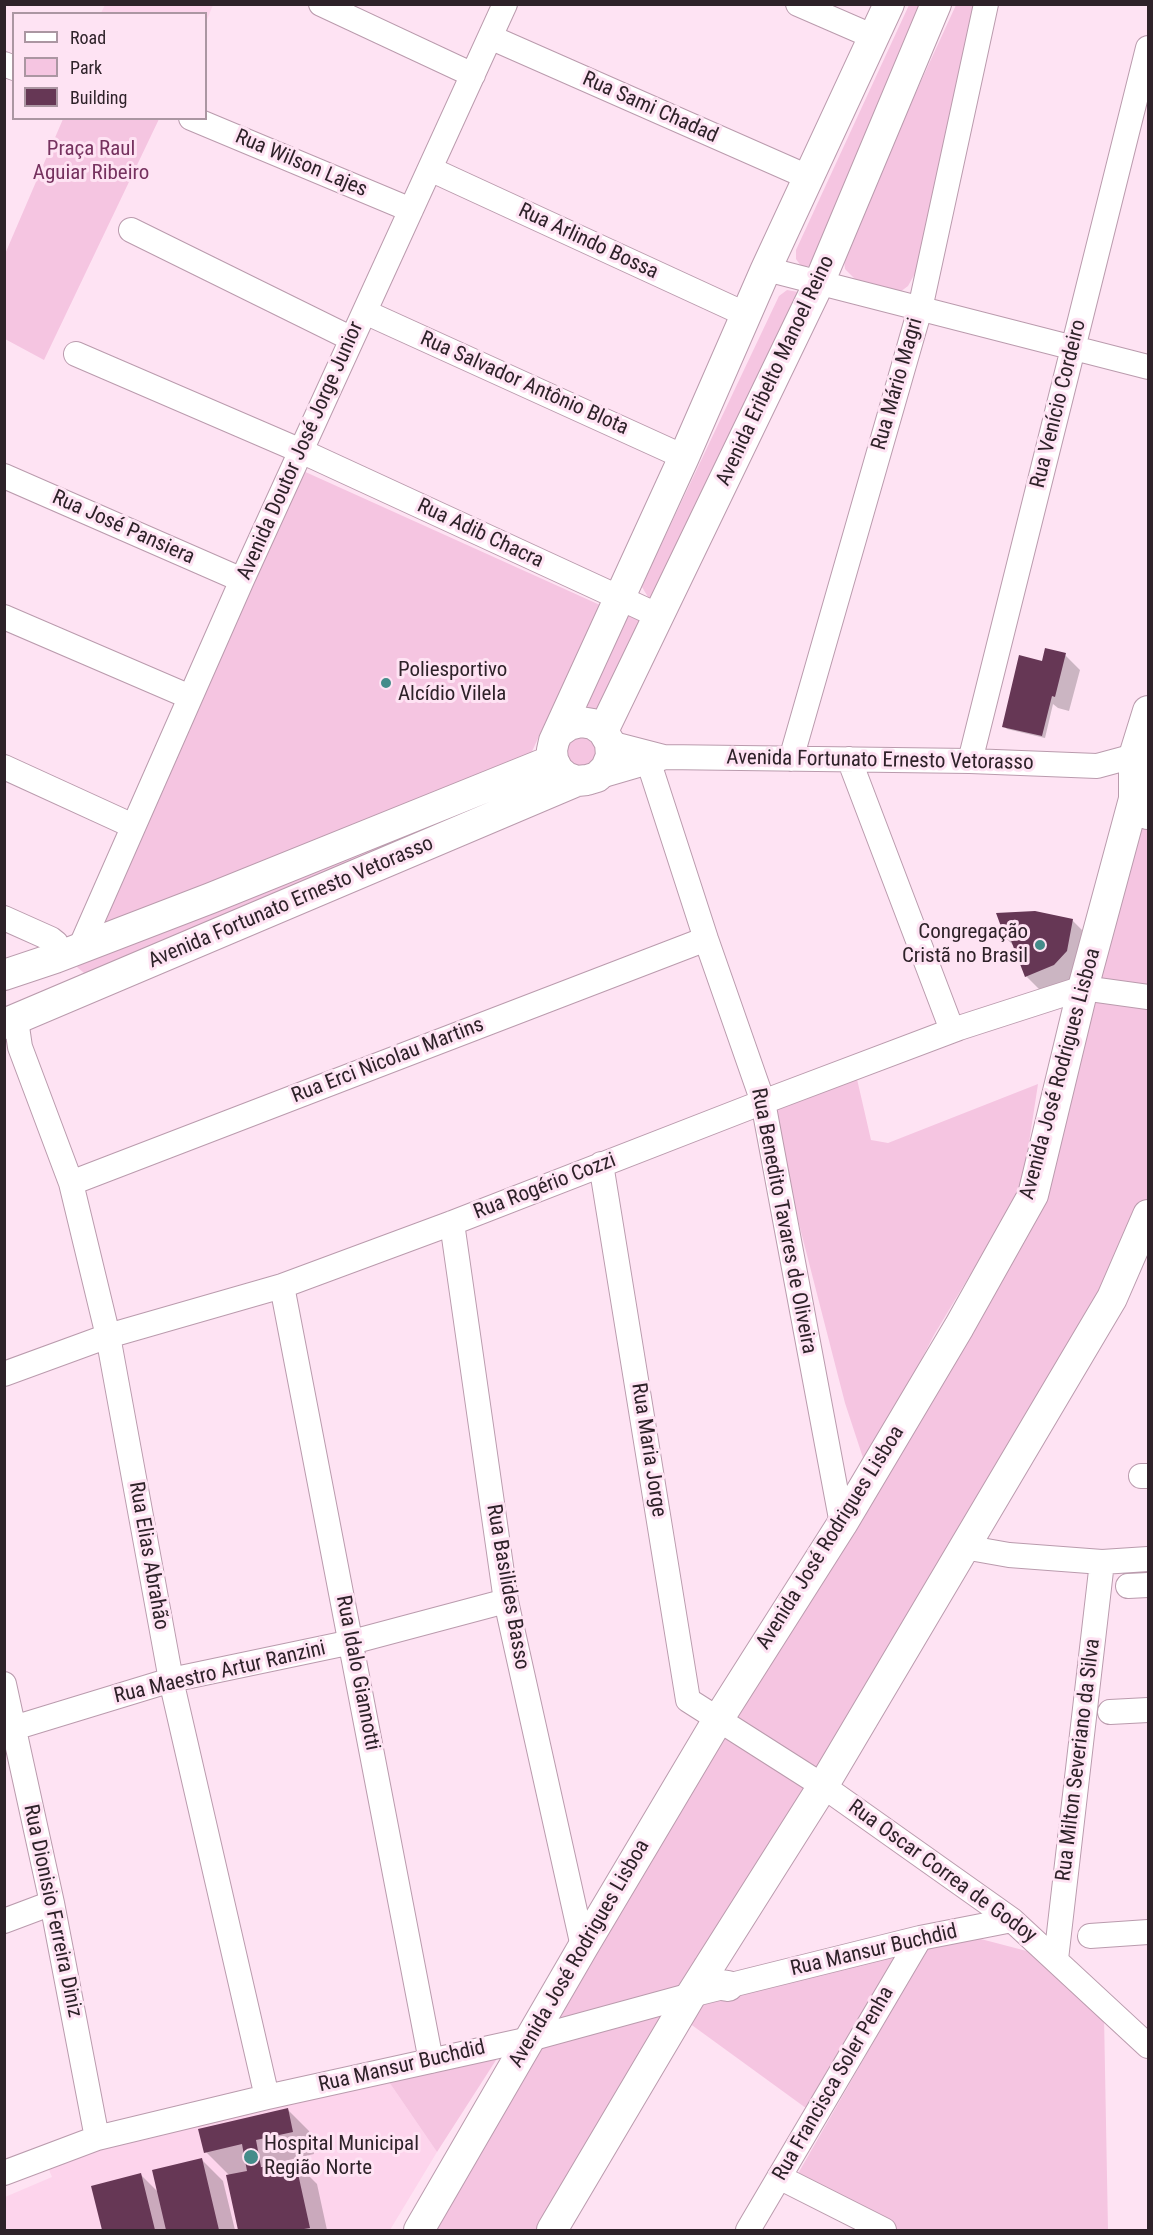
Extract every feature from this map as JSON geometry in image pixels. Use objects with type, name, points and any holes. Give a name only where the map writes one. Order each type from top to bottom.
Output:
[{"type":"main road","points":[[556,746],[569,725],[581,722],[593,724],[606,737],[611,756],[606,768],[587,779],[566,777],[558,770],[556,746],[618,599],[766,269],[890,4]]},
{"type":"main road","name":"Avenida Eribelto Manoel Reino","points":[[606,737],[658,616],[819,283],[936,4]]},
{"type":"main road","name":"Avenida José Rodrigues Lisboa","points":[[419,2230],[583,1947],[719,1718],[842,1524],[959,1327],[1033,1196],[1083,988],[1139,801],[1134,756],[1149,711]]},
{"type":"main road","name":"Avenida Fortunato Ernesto Vetorasso","points":[[4,975],[129,929],[556,746]]},
{"type":"main road","name":"Avenida Fortunato Ernesto Vetorasso","points":[[10,1022],[587,779]]},
{"type":"main road","points":[[552,2230],[691,1995],[718,1977],[823,1786],[1112,1298],[1149,1215]]},
{"type":"street","points":[[321,4],[473,75]]},
{"type":"street","name":"Avenida Doutor José Jorge Junior","points":[[68,953],[101,900],[242,580],[505,4]]},
{"type":"street","points":[[798,4],[874,37]]},
{"type":"street","name":"Rua Mário Magri","points":[[791,759],[920,309],[986,4]]},
{"type":"street","name":"Rua Sami Chadad","points":[[490,37],[810,178]]},
{"type":"street","name":"Rua Venício Cordeiro","points":[[970,760],[1149,48]]},
{"type":"street","name":"Rua Wilson Lajes","points":[[196,120],[411,210]]},
{"type":"street","name":"Rua Arlindo Bossa","points":[[430,169],[747,315]]},
{"type":"street","points":[[131,230],[352,339]]},
{"type":"street","points":[[766,269],[1149,367]]},
{"type":"street","name":"Rua Salvador Antônio Blota","points":[[364,312],[684,456]]},
{"type":"street","name":"Rua Adib Chacra","points":[[76,354],[301,451],[658,616]]},
{"type":"street","name":"Rua José Pansiera","points":[[4,476],[242,580]]},
{"type":"street","points":[[4,617],[190,697]]},
{"type":"street","name":"Avenida Fortunato Ernesto Vetorasso","points":[[606,737],[652,758]]},
{"type":"street","name":"Avenida Fortunato Ernesto Vetorasso","points":[[587,779],[652,758],[970,760],[1096,766],[1134,756]]},
{"type":"street","name":"Rua Benedito Tavares de Oliveira","points":[[652,758],[706,939],[763,1102],[842,1524]]},
{"type":"street","points":[[849,759],[952,1030]]},
{"type":"street","name":"Avenida Fortunato Ernesto Vetorasso","points":[[1096,766],[1139,801]]},
{"type":"street","points":[[4,767],[133,826]]},
{"type":"street","points":[[101,900],[103,914],[110,922],[120,928],[129,929]]},
{"type":"street","points":[[4,918],[51,939],[56,943],[57,950],[68,953]]},
{"type":"street","name":"Rua Erci Nicolau Martins","points":[[71,1183],[706,939]]},
{"type":"street","points":[[1083,988],[1149,997]]},
{"type":"street","name":"Rua Rogério Cozzi","points":[[4,1374],[108,1336],[282,1286],[452,1223],[952,1030],[1083,988]]},
{"type":"street","name":"Rua Elias Abrahão","points":[[10,1022],[71,1183],[108,1336],[171,1680],[267,2097]]},
{"type":"street","name":"Rua Maria Jorge","points":[[601,1164],[688,1700],[719,1718]]},
{"type":"street","name":"Rua Basilides Basso","points":[[452,1223],[506,1601],[583,1947]]},
{"type":"street","name":"Rua Idalo Giannotti","points":[[282,1286],[352,1642],[430,2061]]},
{"type":"street","points":[[964,1547],[1009,1555],[1102,1562],[1149,1559]]},
{"type":"street","name":"Rua Milton Severiano da Silva","points":[[1056,1959],[1102,1562]]},
{"type":"street","name":"Rua Maestro Artur Ranzini","points":[[9,1730],[171,1680],[352,1642],[506,1601]]},
{"type":"street","name":"Rua Dionisio Ferreira Diniz","points":[[4,1684],[9,1730],[52,1903],[97,2138]]},
{"type":"street","points":[[1110,1712],[1149,1710]]},
{"type":"street","name":"Rua Oscar Correa de Godoy","points":[[719,1718],[823,1786],[1012,1920],[1149,2046]]},
{"type":"street","points":[[4,1921],[52,1903]]},
{"type":"street","name":"Rua Mansur Buchdid","points":[[718,1977],[1012,1920]]},
{"type":"street","points":[[1090,1936],[1149,1932]]},
{"type":"street","name":"Rua Francisca Soler Penha","points":[[748,2230],[920,1938]]},
{"type":"street","name":"Rua Mansur Buchdid","points":[[4,2173],[97,2138],[267,2097],[530,2039],[691,1995]]},
{"type":"street","points":[[779,2177],[884,2230]]},
{"type":"shaded area","points":[[105,4],[213,5],[207,20],[207,12],[101,12]]},
{"type":"shaded area","name":"Hospital Municipal Região Norte","points":[[387,2079],[437,2152],[390,2230],[5,2230],[5,2197],[52,2177],[46,2163]]},
{"type":"green space","points":[[909,5],[930,5],[816,263],[801,266],[796,259],[796,250]]},
{"type":"green space","points":[[956,5],[975,5],[922,261],[908,286],[896,295],[856,280],[845,269],[843,251]]},
{"type":"green space","name":"Praça Raul Aguiar Ribeiro","points":[[63,120],[159,120],[44,360],[5,339],[5,254]]},
{"type":"green space","points":[[787,290],[798,292],[657,601],[648,597],[642,587],[779,296]]},
{"type":"green space","name":"Poliesportivo Alcídio Vilela","points":[[301,470],[600,605],[528,760],[98,929]]},
{"type":"green space","points":[[627,609],[645,618],[598,712],[575,707]]},
{"type":"green space","points":[[572,730],[604,743],[589,775],[557,751]]},
{"type":"green space","points":[[560,773],[90,973],[84,973],[77,967],[79,960]]},
{"type":"green space","points":[[1137,814],[1148,824],[1148,988],[1095,980]]},
{"type":"green space","points":[[1087,1000],[1148,1007],[1148,1194],[1145,1208],[1105,1295],[822,1772],[733,1714],[965,1342]]},
{"type":"green space","points":[[857,1079],[871,1140],[888,1143],[1038,1084],[1022,1188],[934,1335],[866,1467],[845,1403],[770,1111]]},
{"type":"green space","points":[[719,1732],[810,1789],[683,1989],[545,2027]]},
{"type":"green space","points":[[977,1938],[1042,1955],[1104,2016],[1108,2230],[892,2230],[796,2177],[928,1947]]},
{"type":"green space","points":[[901,1954],[810,2111],[689,2023],[702,2005]]},
{"type":"green space","points":[[673,2011],[543,2230],[432,2230],[537,2047]]},
{"type":"green space","points":[[498,2057],[437,2152],[387,2079]]},
{"type":"building","points":[[1045,648],[1066,653],[1042,736],[1002,727],[1019,655],[1042,661]]},
{"type":"building","name":"Congregação Cristã no Brasil","points":[[1035,911],[1073,919],[1067,951],[1054,965],[1025,977],[1010,938],[1006,940],[996,913]]},
{"type":"building","points":[[288,2108],[293,2132],[256,2140],[261,2167],[295,2160],[310,2228],[238,2230],[226,2175],[247,2171],[242,2144],[204,2153],[198,2129]]},
{"type":"building","points":[[202,2158],[219,2230],[166,2230],[152,2170]]},
{"type":"building","points":[[141,2173],[155,2230],[102,2230],[91,2186]]},
{"type":"place","name":"Poliesportivo Alcídio Vilela","points":[[386,683]]},
{"type":"place","name":"Congregação Cristã no Brasil","points":[[1040,945]]},
{"type":"place","name":"Hospital Municipal Região Norte","points":[[251,2157]]}]
